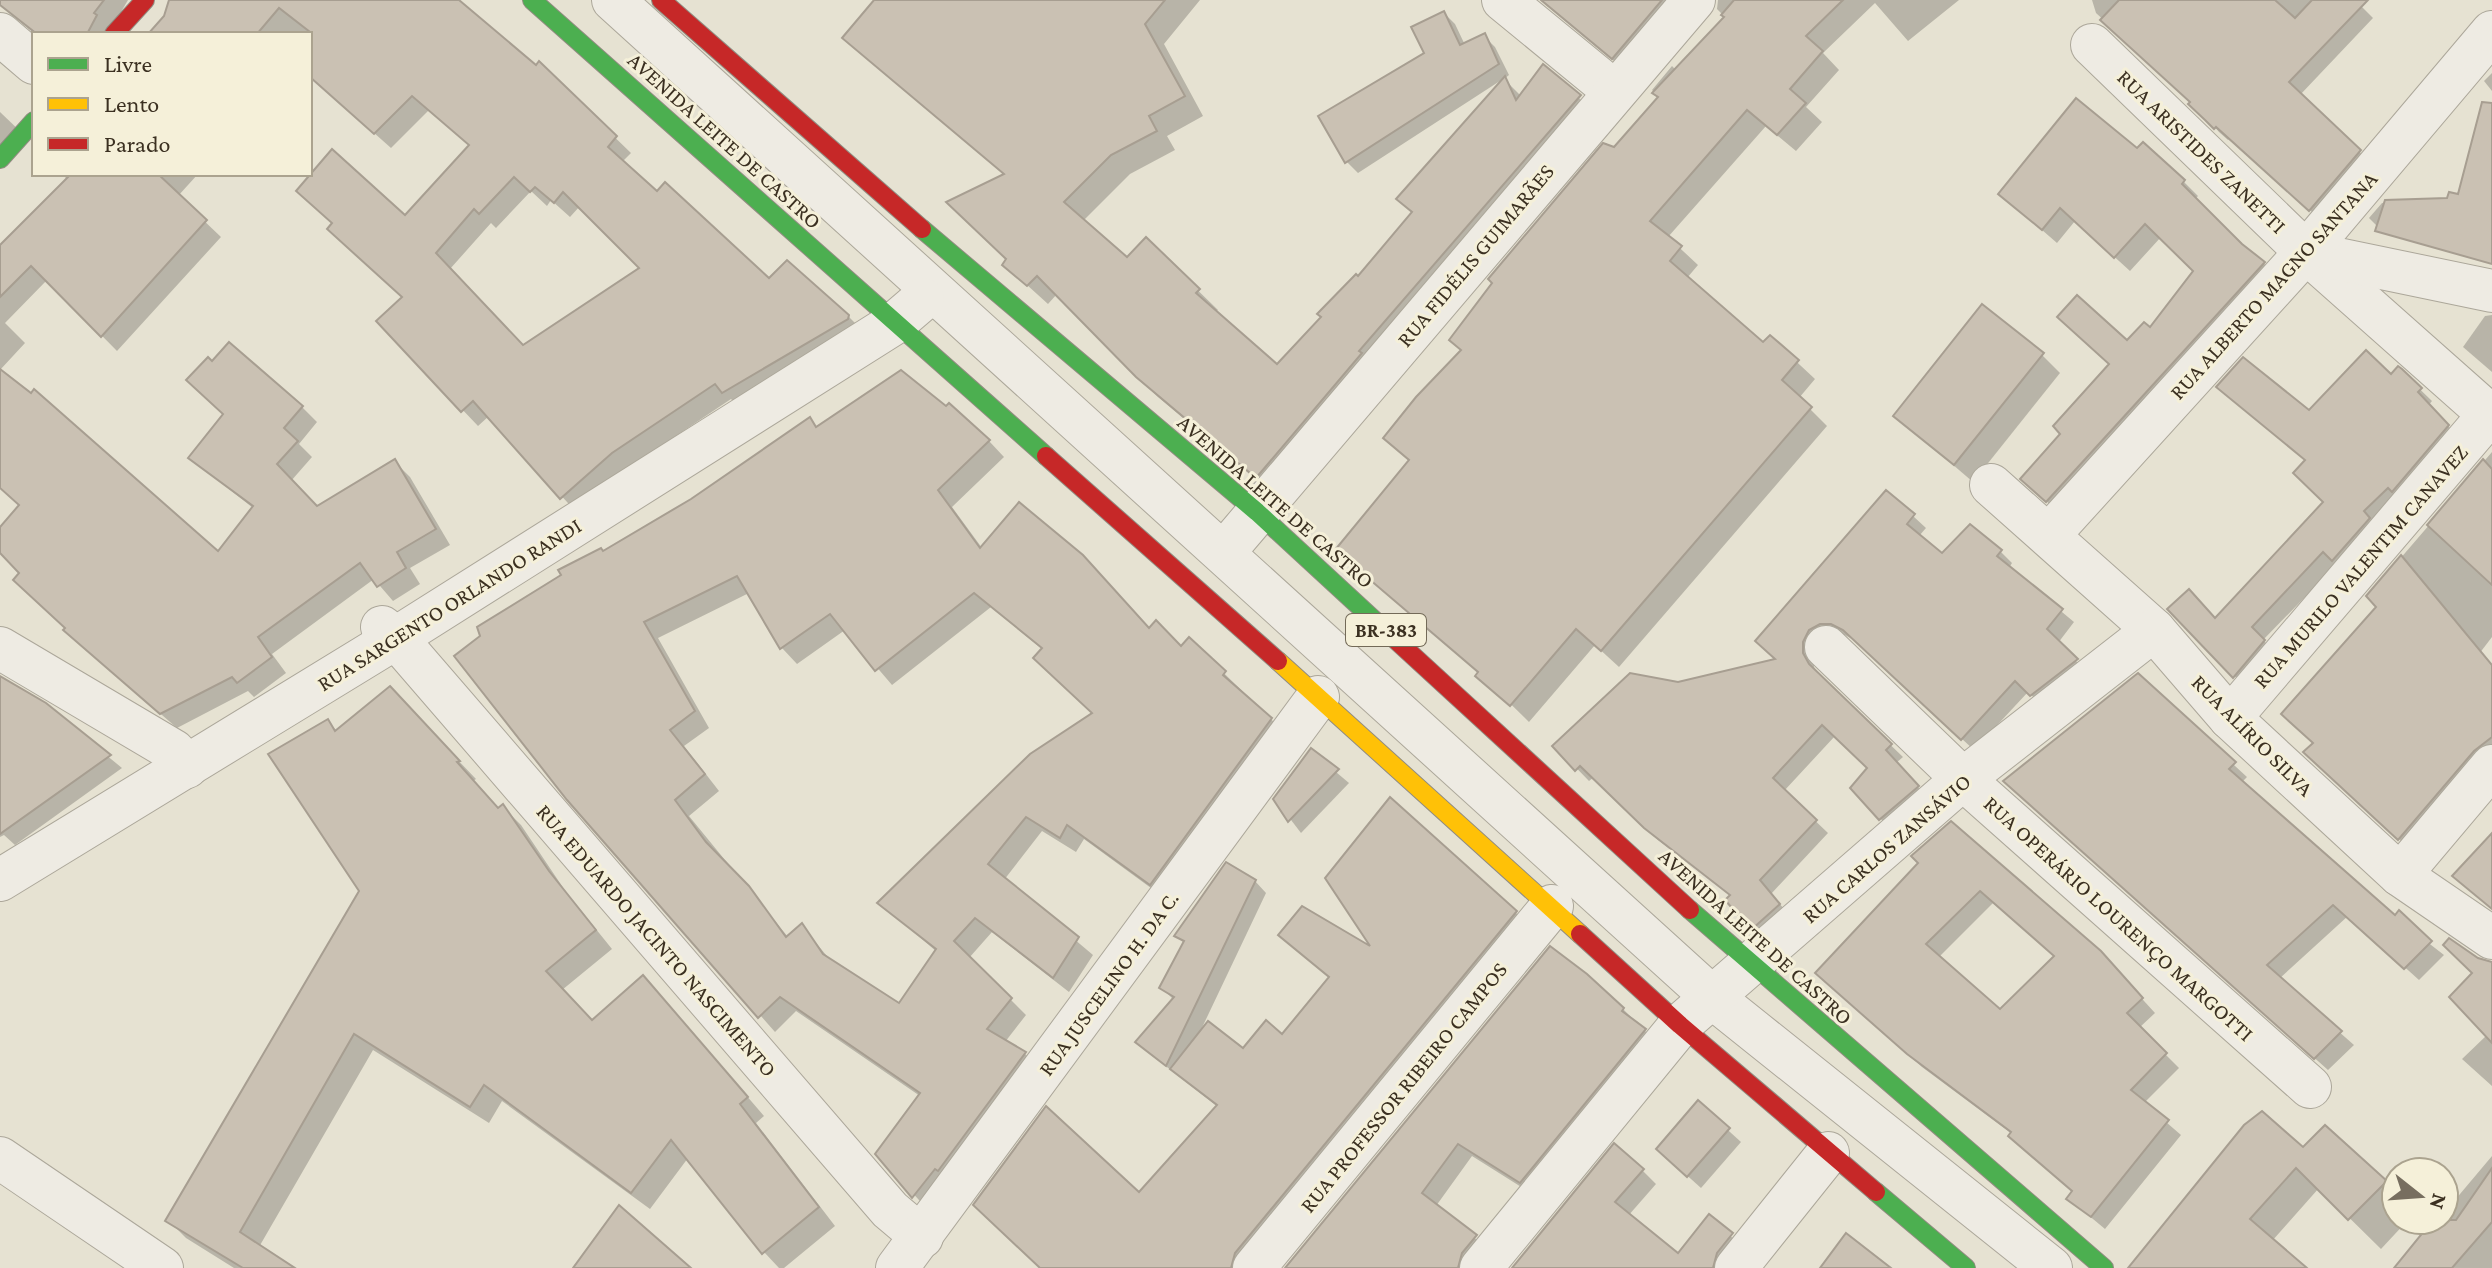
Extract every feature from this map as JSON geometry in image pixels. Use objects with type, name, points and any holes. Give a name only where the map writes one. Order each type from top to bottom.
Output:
[{"type":"main road","points":[[116,32],[145,0]]},
{"type":"main road","name":"AVENIDA LEITE DE CASTRO","points":[[532,0],[1318,697],[1680,1025],[1966,1268]]},
{"type":"main road","name":"AVENIDA LEITE DE CASTRO","points":[[661,0],[938,269],[1257,512],[1751,966],[2104,1268]]},
{"type":"main road","points":[[0,159],[32,123]]},
{"type":"street","points":[[613,0],[938,269],[1226,552],[1713,998],[2051,1268]]},
{"type":"street","points":[[1503,0],[1614,91]]},
{"type":"street","name":"RUA FIDÉLIS GUIMARÃES","points":[[1193,587],[1694,0]]},
{"type":"street","name":"RUA ALBERTO MAGNO SANTANA","points":[[2049,535],[2306,252],[2492,32]]},
{"type":"street","points":[[0,34],[32,61]]},
{"type":"street","name":"RUA ARISTIDES ZANETTI","points":[[2092,45],[2306,252],[2491,416]]},
{"type":"street","points":[[2306,252],[2492,291]]},
{"type":"street","name":"RUA SARGENTO ORLANDO RANDI","points":[[0,880],[180,759],[389,632],[887,316],[938,269]]},
{"type":"street","name":"RUA MURILO VALENTIM CANAVEZ","points":[[2230,718],[2491,416]]},
{"type":"street","name":"RUA ALÍRIO SILVA","points":[[1991,485],[2154,630],[2230,718],[2400,875],[2492,938]]},
{"type":"street","name":"RUA CARLOS ZANSÁVIO","points":[[1481,1268],[1680,1025],[1963,779],[2154,630]]},
{"type":"street","name":"RUA EDUARDO JACINTO NASCIMENTO","points":[[389,632],[890,1210],[910,1252]]},
{"type":"street","name":"RUA OPERÁRIO LOURENÇO MARGOTTI","points":[[1826,647],[1963,779],[2310,1087]]},
{"type":"street","points":[[0,648],[180,759]]},
{"type":"street","name":"RUA JUSCELINO H. DA C.","points":[[910,1252],[1318,697]]},
{"type":"street","name":"RUA SARGENTO ORLANDO RANDI","points":[[0,856],[180,759]]},
{"type":"street","points":[[2400,875],[2492,766]]},
{"type":"street","name":"RUA PROFESSOR RIBEIRO CAMPOS","points":[[1254,1268],[1552,906]]},
{"type":"street","points":[[1736,1268],[1828,1153]]},
{"type":"street","points":[[0,1158],[162,1268]]},
{"type":"building","points":[[0,0],[104,0],[94,13],[97,15],[88,32],[34,32],[0,5]]},
{"type":"building","points":[[169,0],[459,0],[536,65],[539,61],[617,136],[608,147],[657,191],[665,182],[769,278],[787,260],[849,315],[848,319],[722,393],[715,384],[612,453],[560,499],[473,401],[461,412],[376,321],[402,297],[327,229],[332,223],[296,191],[332,149],[405,215],[469,145],[412,96],[374,134],[312,79],[312,32],[279,8],[259,32],[150,32],[164,16]],"holes":[[[514,177],[530,192],[535,187],[554,203],[563,192],[639,268],[523,345],[436,253],[474,209],[479,214]]]},
{"type":"building","points":[[874,0],[1165,0],[1145,24],[1185,96],[1149,116],[1157,131],[1111,155],[1064,202],[1127,257],[1146,237],[1200,289],[1196,293],[1277,364],[1321,317],[1317,314],[1356,274],[1358,276],[1412,212],[1396,199],[1505,76],[1516,100],[1543,64],[1581,95],[1359,351],[1362,353],[1256,478],[1136,377],[1037,276],[1027,286],[1002,265],[1006,259],[946,202],[1004,174],[842,38]]},
{"type":"building","points":[[1541,0],[1662,0],[1612,59]]},
{"type":"building","points":[[1734,0],[1843,0],[1806,36],[1823,51],[1790,89],[1806,103],[1777,135],[1747,110],[1650,221],[1682,246],[1670,261],[1763,342],[1770,335],[1799,360],[1782,380],[1812,407],[1601,651],[1576,629],[1510,706],[1475,676],[1478,672],[1335,550],[1409,460],[1383,438],[1416,397],[1461,350],[1449,340],[1492,283],[1488,279],[1603,143],[1614,147],[1658,97],[1652,93],[1724,17],[1721,15]]},
{"type":"building","points":[[2119,0],[2275,0],[2295,18],[2312,0],[2368,0],[2289,82],[2361,150],[2309,211],[2216,127],[2214,129],[2188,104],[2190,102],[2100,20]]},
{"type":"building","points":[[1444,11],[1460,45],[1485,33],[1499,64],[1345,163],[1318,116],[1424,53],[1411,27]]},
{"type":"building","points":[[2076,98],[2137,148],[2143,142],[2185,180],[2182,184],[2242,244],[2265,262],[2046,502],[2020,479],[2060,434],[2053,426],[2109,364],[2057,317],[2077,295],[2127,340],[2144,322],[2150,327],[2193,271],[2145,224],[2114,258],[2060,208],[2042,230],[1998,194]]},
{"type":"building","points":[[2482,102],[2492,103],[2492,264],[2375,231],[2385,200],[2447,198],[2449,192],[2458,194]]},
{"type":"building","points":[[69,176],[160,176],[207,220],[101,337],[31,266],[0,297],[0,245]]},
{"type":"building","points":[[1982,304],[2044,353],[1954,465],[1893,416]]},
{"type":"building","points":[[229,342],[303,406],[284,428],[298,441],[277,464],[317,506],[395,459],[436,529],[397,552],[406,568],[377,587],[360,563],[258,637],[272,657],[237,683],[232,677],[160,714],[63,630],[65,628],[13,580],[19,573],[0,553],[0,527],[19,505],[0,488],[0,369],[31,393],[34,389],[218,551],[253,506],[188,458],[223,414],[186,380],[208,357],[212,361]]},
{"type":"building","points":[[2366,350],[2391,374],[2398,366],[2402,369],[2422,388],[2418,392],[2449,425],[2392,492],[2388,488],[2364,511],[2370,518],[2332,561],[2323,552],[2252,627],[2265,640],[2233,678],[2167,609],[2189,589],[2215,618],[2323,502],[2293,473],[2305,460],[2216,387],[2243,357],[2309,410]]},
{"type":"building","points":[[901,370],[946,406],[949,403],[990,440],[938,490],[980,548],[1019,502],[1083,555],[1149,628],[1156,620],[1181,646],[1189,637],[1226,671],[1223,675],[1272,718],[1150,885],[1067,825],[1060,838],[1026,817],[988,864],[1079,937],[1053,978],[975,918],[954,941],[1012,998],[987,1029],[1026,1052],[938,1171],[935,1169],[912,1198],[875,1154],[920,1093],[780,997],[758,1018],[567,800],[454,656],[480,636],[477,627],[561,575],[558,570],[601,548],[603,551],[691,499],[810,417],[816,427]],"holes":[[[737,576],[780,649],[830,614],[875,671],[974,593],[1042,648],[1033,658],[1092,713],[1030,754],[877,903],[936,949],[899,1003],[823,954],[802,923],[786,937],[749,886],[706,842],[675,800],[705,774],[670,730],[695,711],[644,622]]]},
{"type":"building","points":[[2483,459],[2492,469],[2492,585],[2427,525]]},
{"type":"building","points":[[1886,490],[1915,514],[1907,524],[1942,553],[1970,524],[2002,550],[1997,556],[2063,609],[2047,629],[2078,659],[2030,696],[2015,681],[1961,740],[1843,630],[1831,624],[1820,624],[1809,630],[1803,642],[1803,653],[1809,664],[1892,744],[1886,750],[1919,786],[1879,820],[1850,788],[1867,768],[1822,725],[1773,778],[1817,820],[1760,880],[1780,904],[1751,930],[1725,900],[1730,895],[1644,828],[1580,766],[1575,771],[1552,746],[1630,673],[1678,682],[1775,659],[1755,641]]},
{"type":"building","points":[[2401,555],[2492,665],[2492,737],[2474,751],[2398,840],[2303,752],[2313,743],[2281,714],[2376,607],[2366,596]]},
{"type":"building","points":[[2138,673],[2236,762],[2229,769],[2395,915],[2399,910],[2432,941],[2404,969],[2333,905],[2267,965],[2342,1031],[2314,1059],[2003,781]]},
{"type":"building","points":[[0,676],[46,703],[111,755],[0,834]]},
{"type":"building","points":[[390,686],[460,761],[457,762],[498,808],[503,804],[549,871],[596,930],[546,971],[592,1020],[643,975],[748,1097],[740,1104],[819,1207],[762,1254],[671,1140],[631,1193],[484,1085],[470,1107],[354,1034],[240,1232],[295,1268],[243,1268],[165,1221],[359,891],[268,754],[328,719],[335,731]]},
{"type":"building","points":[[1311,748],[1339,769],[1288,822],[1273,799]]},
{"type":"building","points":[[1390,797],[1517,911],[1235,1253],[1231,1268],[1040,1268],[973,1205],[1046,1106],[1139,1192],[1217,1105],[1170,1069],[1208,1021],[1243,1048],[1266,1020],[1282,1034],[1329,977],[1278,935],[1302,906],[1370,946],[1325,878]]},
{"type":"building","points":[[1951,821],[2101,951],[2143,998],[2127,1013],[2167,1053],[2131,1090],[2169,1120],[2091,1217],[2066,1199],[2072,1191],[2008,1136],[2011,1132],[1907,1054],[1815,973],[1918,863],[1911,856]],"holes":[[[1980,891],[2054,956],[2000,1009],[1926,944]]]},
{"type":"building","points":[[2492,833],[2492,909],[2452,876]]},
{"type":"building","points":[[1226,862],[1256,880],[1166,1066],[1135,1042],[1174,997],[1159,988],[1184,941],[1174,936]]},
{"type":"building","points":[[2449,938],[2478,958],[2492,962],[2492,1043],[2449,997],[2472,973],[2443,945]]},
{"type":"building","points":[[1550,946],[1587,974],[1624,1008],[1622,1011],[1646,1029],[1520,1183],[1458,1144],[1422,1193],[1477,1235],[1462,1253],[1458,1268],[1285,1268]]},
{"type":"building","points":[[1698,1100],[1730,1128],[1687,1177],[1656,1149]]},
{"type":"building","points":[[2262,1111],[2303,1147],[2325,1125],[2380,1175],[2380,1188],[2348,1220],[2296,1168],[2250,1219],[2307,1268],[2128,1268],[2244,1125]]},
{"type":"building","points":[[1614,1143],[1644,1169],[1615,1202],[1678,1253],[1709,1214],[1733,1233],[1717,1253],[1713,1268],[1512,1268]]},
{"type":"building","points":[[2492,1168],[2492,1222],[2452,1268],[2394,1268],[2420,1236],[2460,1236],[2460,1214]]},
{"type":"building","points":[[619,1205],[691,1268],[573,1268]]},
{"type":"building","points":[[1846,1233],[1891,1268],[1820,1268]]},
{"type":"traffic: fast","points":[[532,0],[1046,456]]},
{"type":"traffic: fast","points":[[0,159],[32,123]]},
{"type":"traffic: fast","points":[[922,229],[1257,512],[1386,631]]},
{"type":"traffic: fast","points":[[1690,910],[2104,1268]]},
{"type":"traffic: fast","points":[[1876,1192],[1966,1268]]},
{"type":"traffic: slow","points":[[1278,661],[1580,934]]},
{"type":"traffic: jam","points":[[116,32],[145,0]]},
{"type":"traffic: jam","points":[[661,0],[922,229]]},
{"type":"traffic: jam","points":[[1046,456],[1278,661]]},
{"type":"traffic: jam","points":[[1386,631],[1690,910]]},
{"type":"traffic: jam","points":[[1580,934],[1680,1025],[1876,1192]]}]
